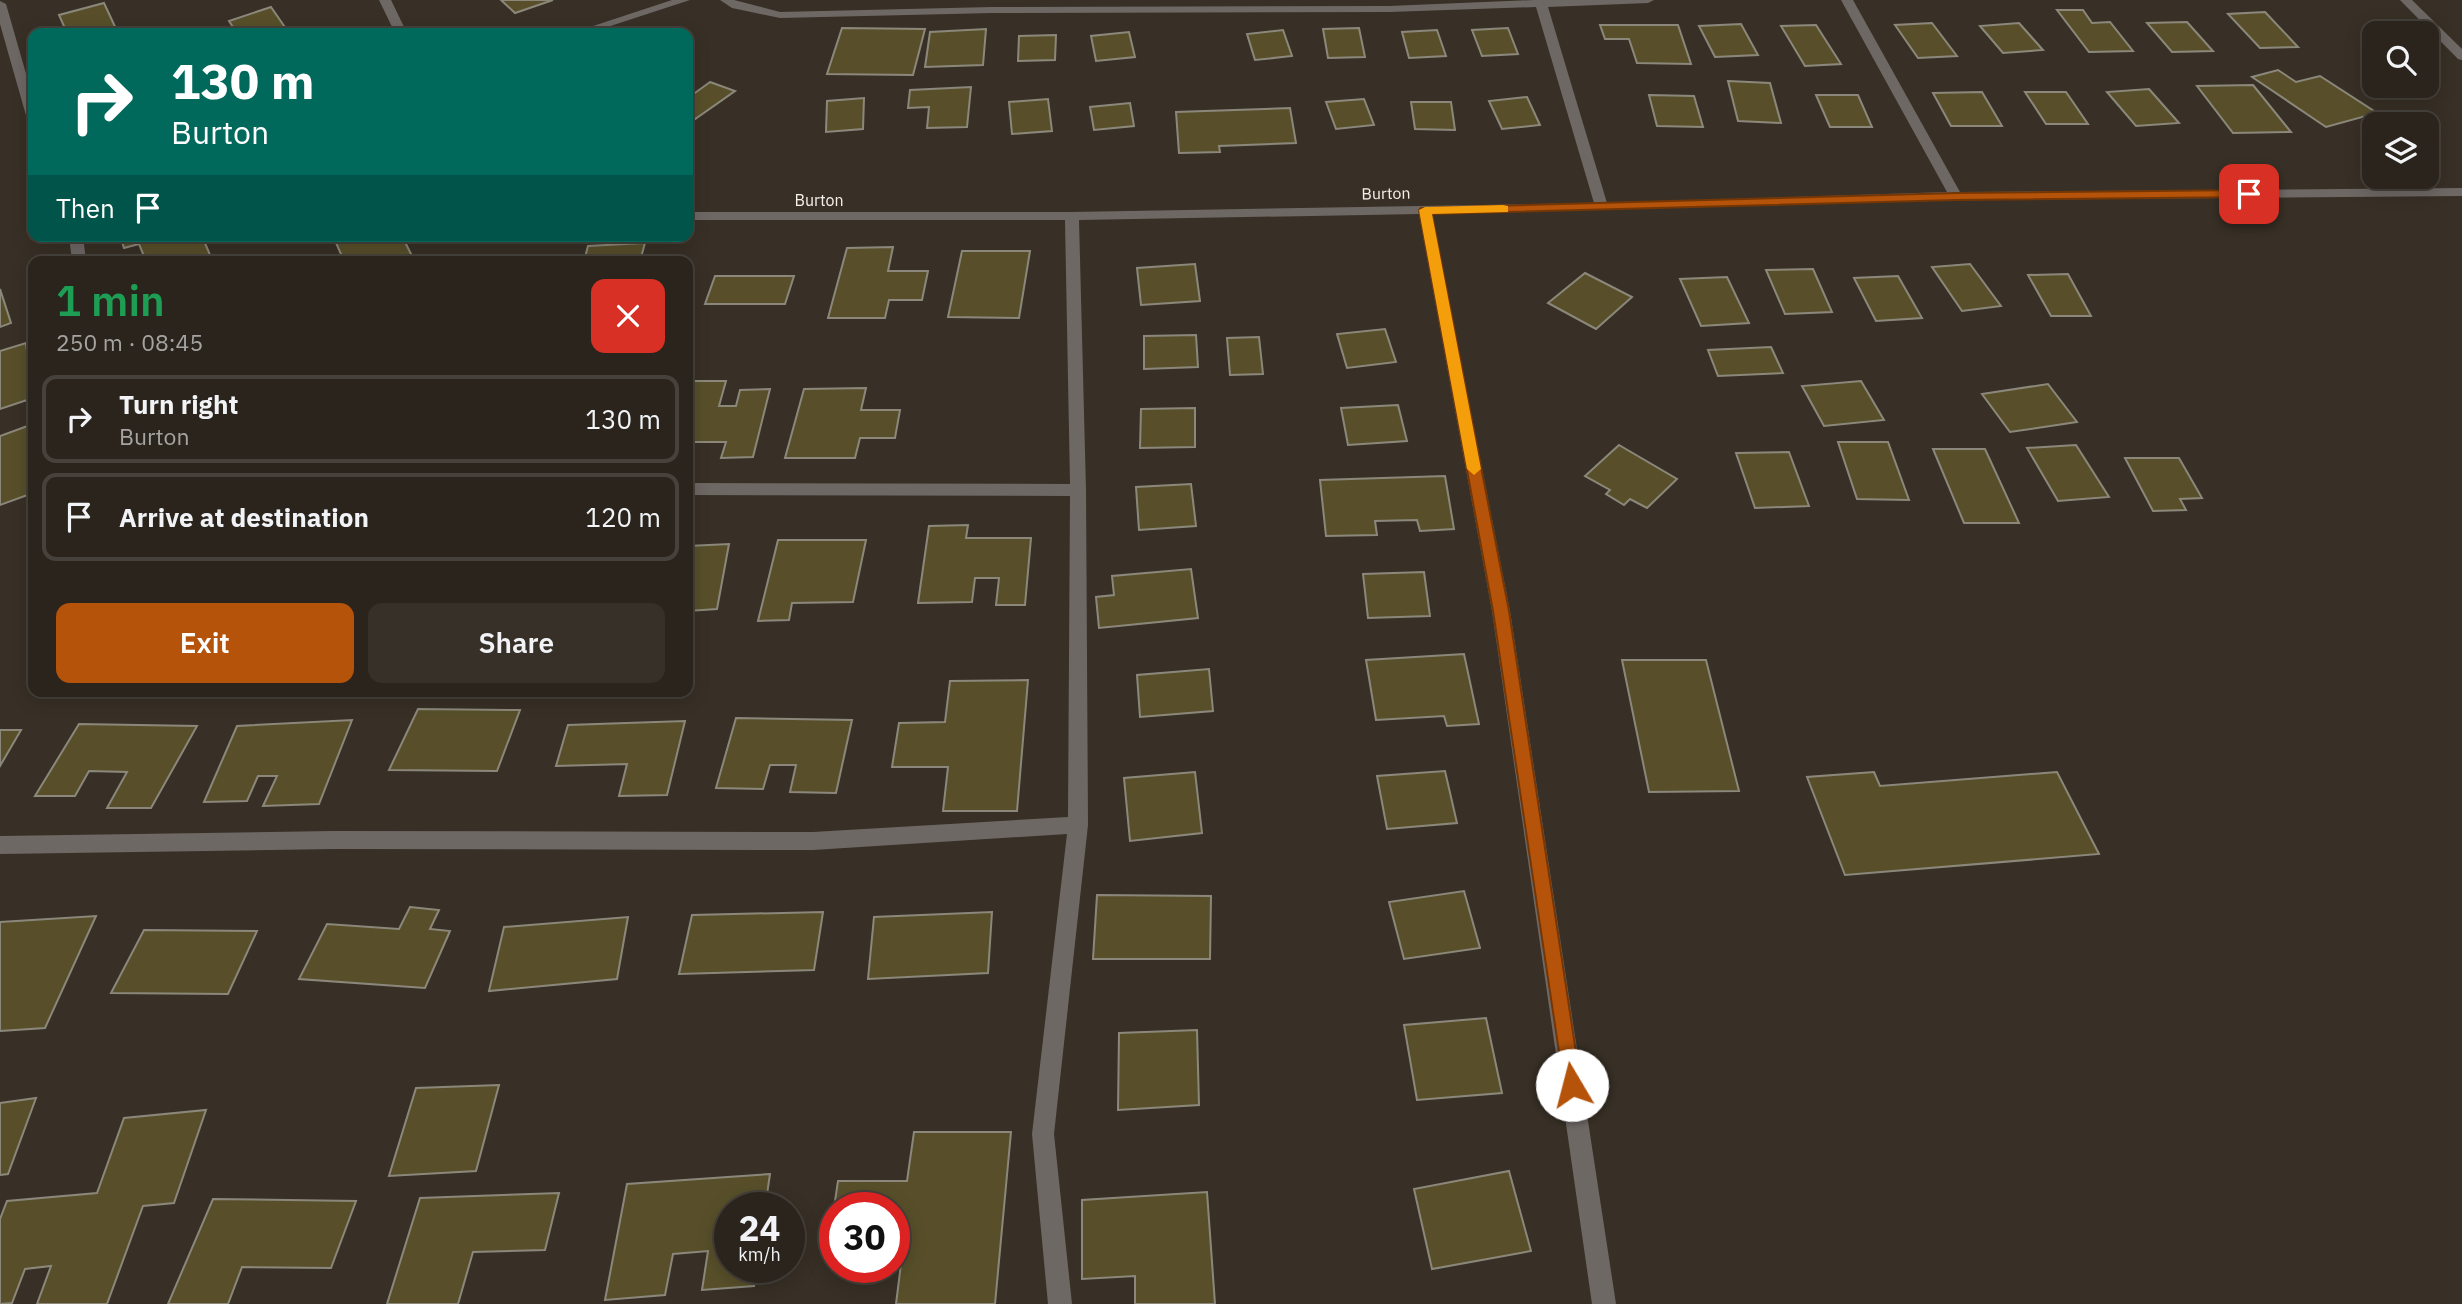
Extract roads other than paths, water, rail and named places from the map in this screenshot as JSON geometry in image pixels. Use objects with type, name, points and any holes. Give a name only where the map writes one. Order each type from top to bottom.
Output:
[{"type":"street","points":[[385,0],[399,28]]},
{"type":"street","points":[[594,28],[684,0]]},
{"type":"street","points":[[726,0],[736,6],[780,15],[992,5],[1259,4],[1389,9],[1540,1],[1648,0]]},
{"type":"street","points":[[1847,0],[1956,196]]},
{"type":"street","points":[[2406,0],[2462,55]]},
{"type":"street","points":[[1540,1],[1602,207]]},
{"type":"street","points":[[0,4],[28,102]]},
{"type":"street","name":"Burton","points":[[693,216],[1072,216],[1602,207],[1956,196],[2462,192]]},
{"type":"street","points":[[1425,210],[1501,611],[1604,1304]]},
{"type":"street","points":[[1060,1304],[1043,1134],[1078,825],[1078,490],[1072,216]]},
{"type":"street","points":[[693,489],[1078,490]]},
{"type":"street","points":[[0,845],[333,840],[813,841],[1078,825]]}]
